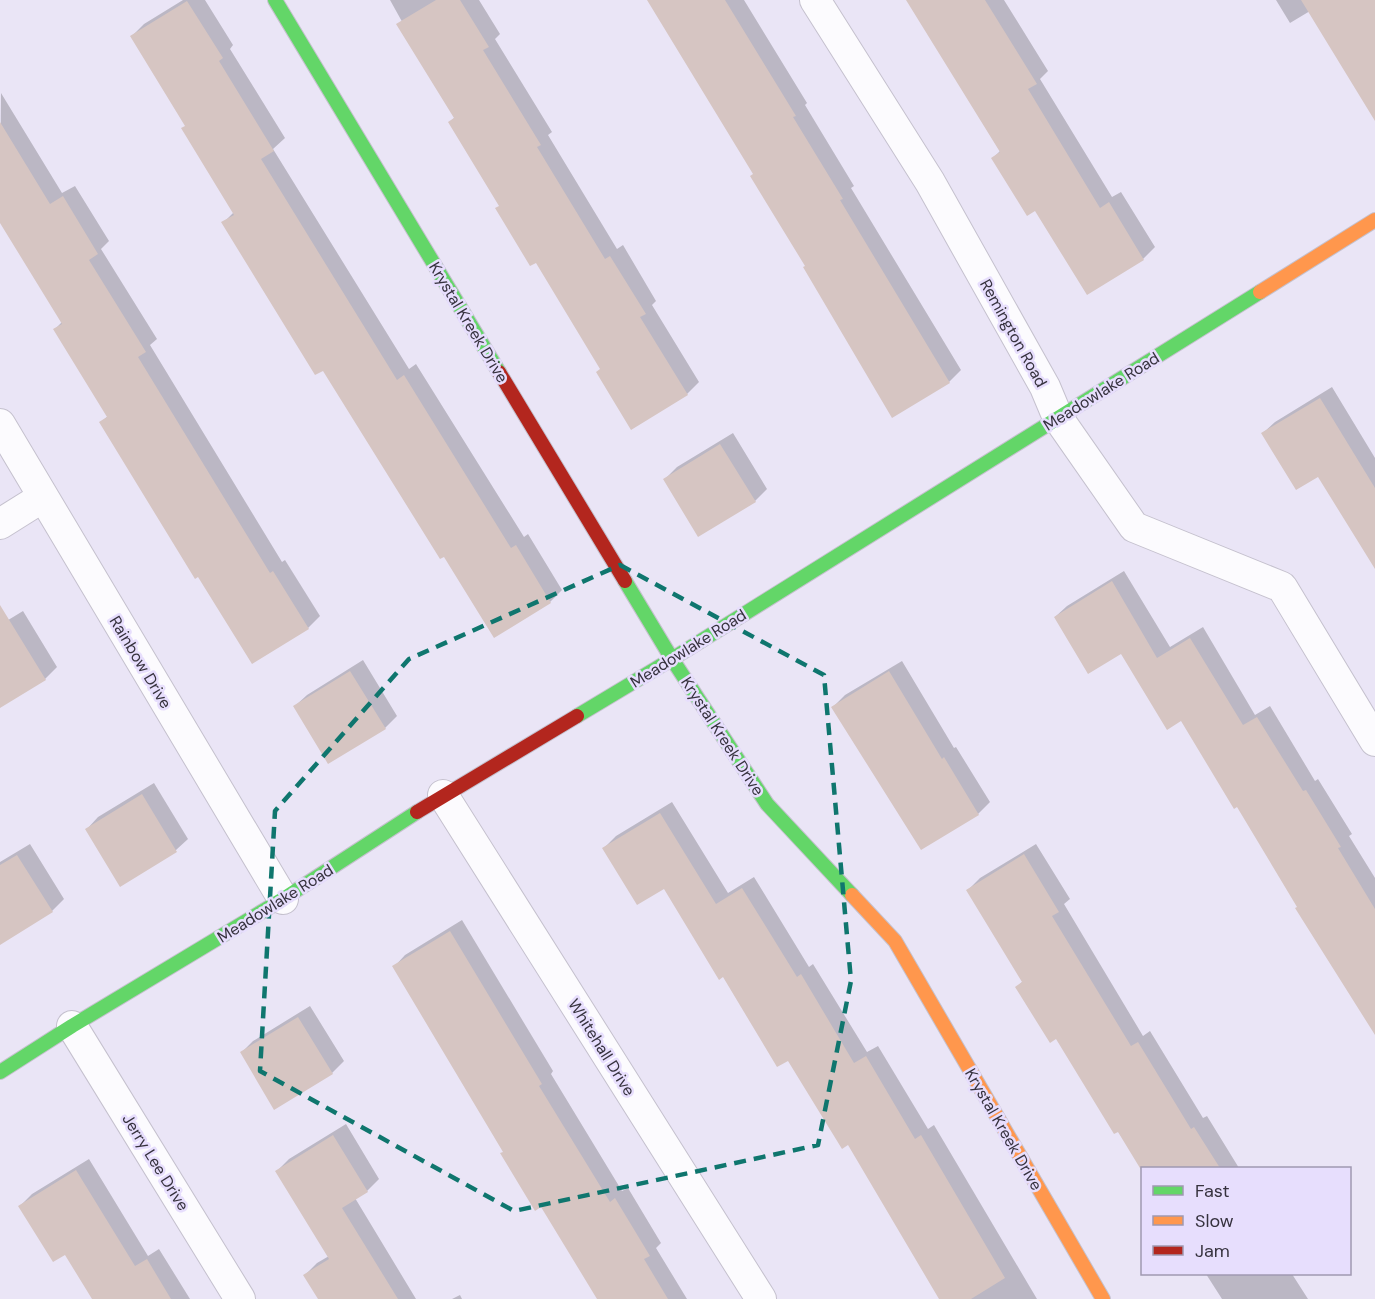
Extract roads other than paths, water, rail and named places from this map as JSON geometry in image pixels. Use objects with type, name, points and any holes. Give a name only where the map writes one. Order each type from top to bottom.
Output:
[{"type":"street","name":"Krystal Kreek Drive","points":[[275,0],[672,659],[767,804],[895,941],[1103,1299]]},
{"type":"street","name":"Remington Road","points":[[815,0],[930,182],[1045,387],[1058,418],[1134,527],[1282,587],[1375,741]]},
{"type":"street","name":"Meadowlake Road","points":[[0,1072],[283,899],[443,795],[672,659],[1375,220]]},
{"type":"street","name":"Rainbow Drive","points":[[0,424],[283,899]]},
{"type":"street","points":[[0,524],[43,497]]},
{"type":"street","name":"Whitehall Drive","points":[[443,795],[761,1299]]},
{"type":"street","name":"Jerry Lee Drive","points":[[72,1026],[240,1299]]}]
